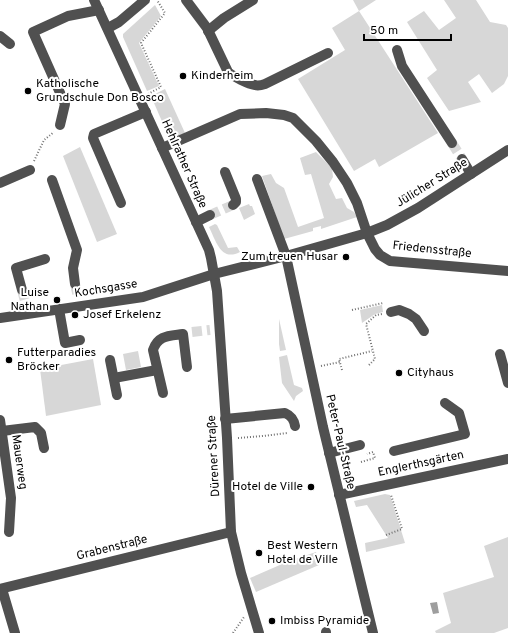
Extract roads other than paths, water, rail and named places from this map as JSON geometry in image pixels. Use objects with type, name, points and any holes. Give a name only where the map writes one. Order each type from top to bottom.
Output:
[{"type":"street","name":"Hehlrather Straße","points":[[94,0],[196,222],[211,258],[214,274]]},
{"type":"street","points":[[108,28],[119,22],[145,0]]},
{"type":"street","points":[[186,0],[208,31],[228,72],[231,75],[255,85],[260,86],[265,84],[328,53]]},
{"type":"street","points":[[208,31],[224,18],[253,0]]},
{"type":"street","points":[[60,125],[65,104],[33,32],[68,16],[99,10]]},
{"type":"street","points":[[0,36],[10,44]]},
{"type":"street","points":[[397,50],[402,66],[452,143]]},
{"type":"street","points":[[121,203],[93,138],[94,134],[146,112]]},
{"type":"street","points":[[162,148],[240,114],[278,114],[293,118],[316,141],[333,162],[347,183],[357,203],[367,233]]},
{"type":"street","name":"Jülicher Straße","points":[[214,274],[286,256],[367,233],[387,225],[418,208],[508,150]]},
{"type":"street","points":[[462,160],[471,174]]},
{"type":"street","points":[[0,183],[30,170]]},
{"type":"street","points":[[225,172],[236,199],[236,202],[233,204]]},
{"type":"street","name":"Peter-Paul-Straße","points":[[257,179],[286,256],[329,453],[373,633]]},
{"type":"street","points":[[52,180],[78,250],[73,268],[75,284]]},
{"type":"street","points":[[196,222],[210,215]]},
{"type":"street","name":"Friedensstraße","points":[[367,233],[377,252],[391,265],[508,271]]},
{"type":"street","points":[[22,290],[16,268],[45,259]]},
{"type":"street","name":"Kochsgasse","points":[[0,318],[28,309],[60,309],[79,302],[143,297],[214,274]]},
{"type":"street","name":"Dürener Straße","points":[[214,274],[216,291],[214,329],[225,419],[231,532],[252,613],[259,633]]},
{"type":"street","points":[[60,309],[65,343],[80,340]]},
{"type":"street","points":[[396,309],[409,314],[416,319],[424,331]]},
{"type":"street","points":[[163,393],[153,350],[155,344],[161,338],[188,333],[186,367]]},
{"type":"street","points":[[500,354],[508,383]]},
{"type":"street","points":[[110,360],[118,395]]},
{"type":"street","points":[[114,378],[157,370]]},
{"type":"street","points":[[394,451],[465,434],[459,413],[446,403]]},
{"type":"street","points":[[225,419],[285,413],[290,415],[295,426]]},
{"type":"street","name":"Mauerweg","points":[[0,420],[4,475],[11,498],[9,532]]},
{"type":"street","points":[[2,431],[35,427],[41,433],[44,448]]},
{"type":"street","points":[[329,453],[360,445]]},
{"type":"street","name":"Englerthsgärten","points":[[339,495],[508,459]]},
{"type":"street","name":"Grabenstraße","points":[[1,589],[231,532]]},
{"type":"street","points":[[1,589],[15,633]]},
{"type":"tunnel","points":[[452,143],[462,159]]},
{"type":"tunnel","points":[[210,215],[233,205]]},
{"type":"tunnel","points":[[75,284],[78,297]]},
{"type":"tunnel","points":[[22,290],[26,305]]},
{"type":"tunnel","points":[[192,332],[210,330]]},
{"type":"place","name":"Kinderheim","points":[[183,76]]},
{"type":"place","name":"Katholische Grundschule Don Bosco","points":[[28,91]]},
{"type":"place","name":"Zum treuen Husar","points":[[346,257]]},
{"type":"place","name":"Luise Nathan","points":[[57,300]]},
{"type":"place","name":"Josef Erkelenz","points":[[75,315]]},
{"type":"place","name":"Futterparadies Bröcker","points":[[9,360]]},
{"type":"place","name":"Cityhaus","points":[[399,373]]},
{"type":"place","name":"Hotel de Ville","points":[[311,487]]},
{"type":"place","name":"Best Western Hotel de Ville","points":[[259,553]]},
{"type":"place","name":"Imbiss Pyramide","points":[[272,621]]}]
